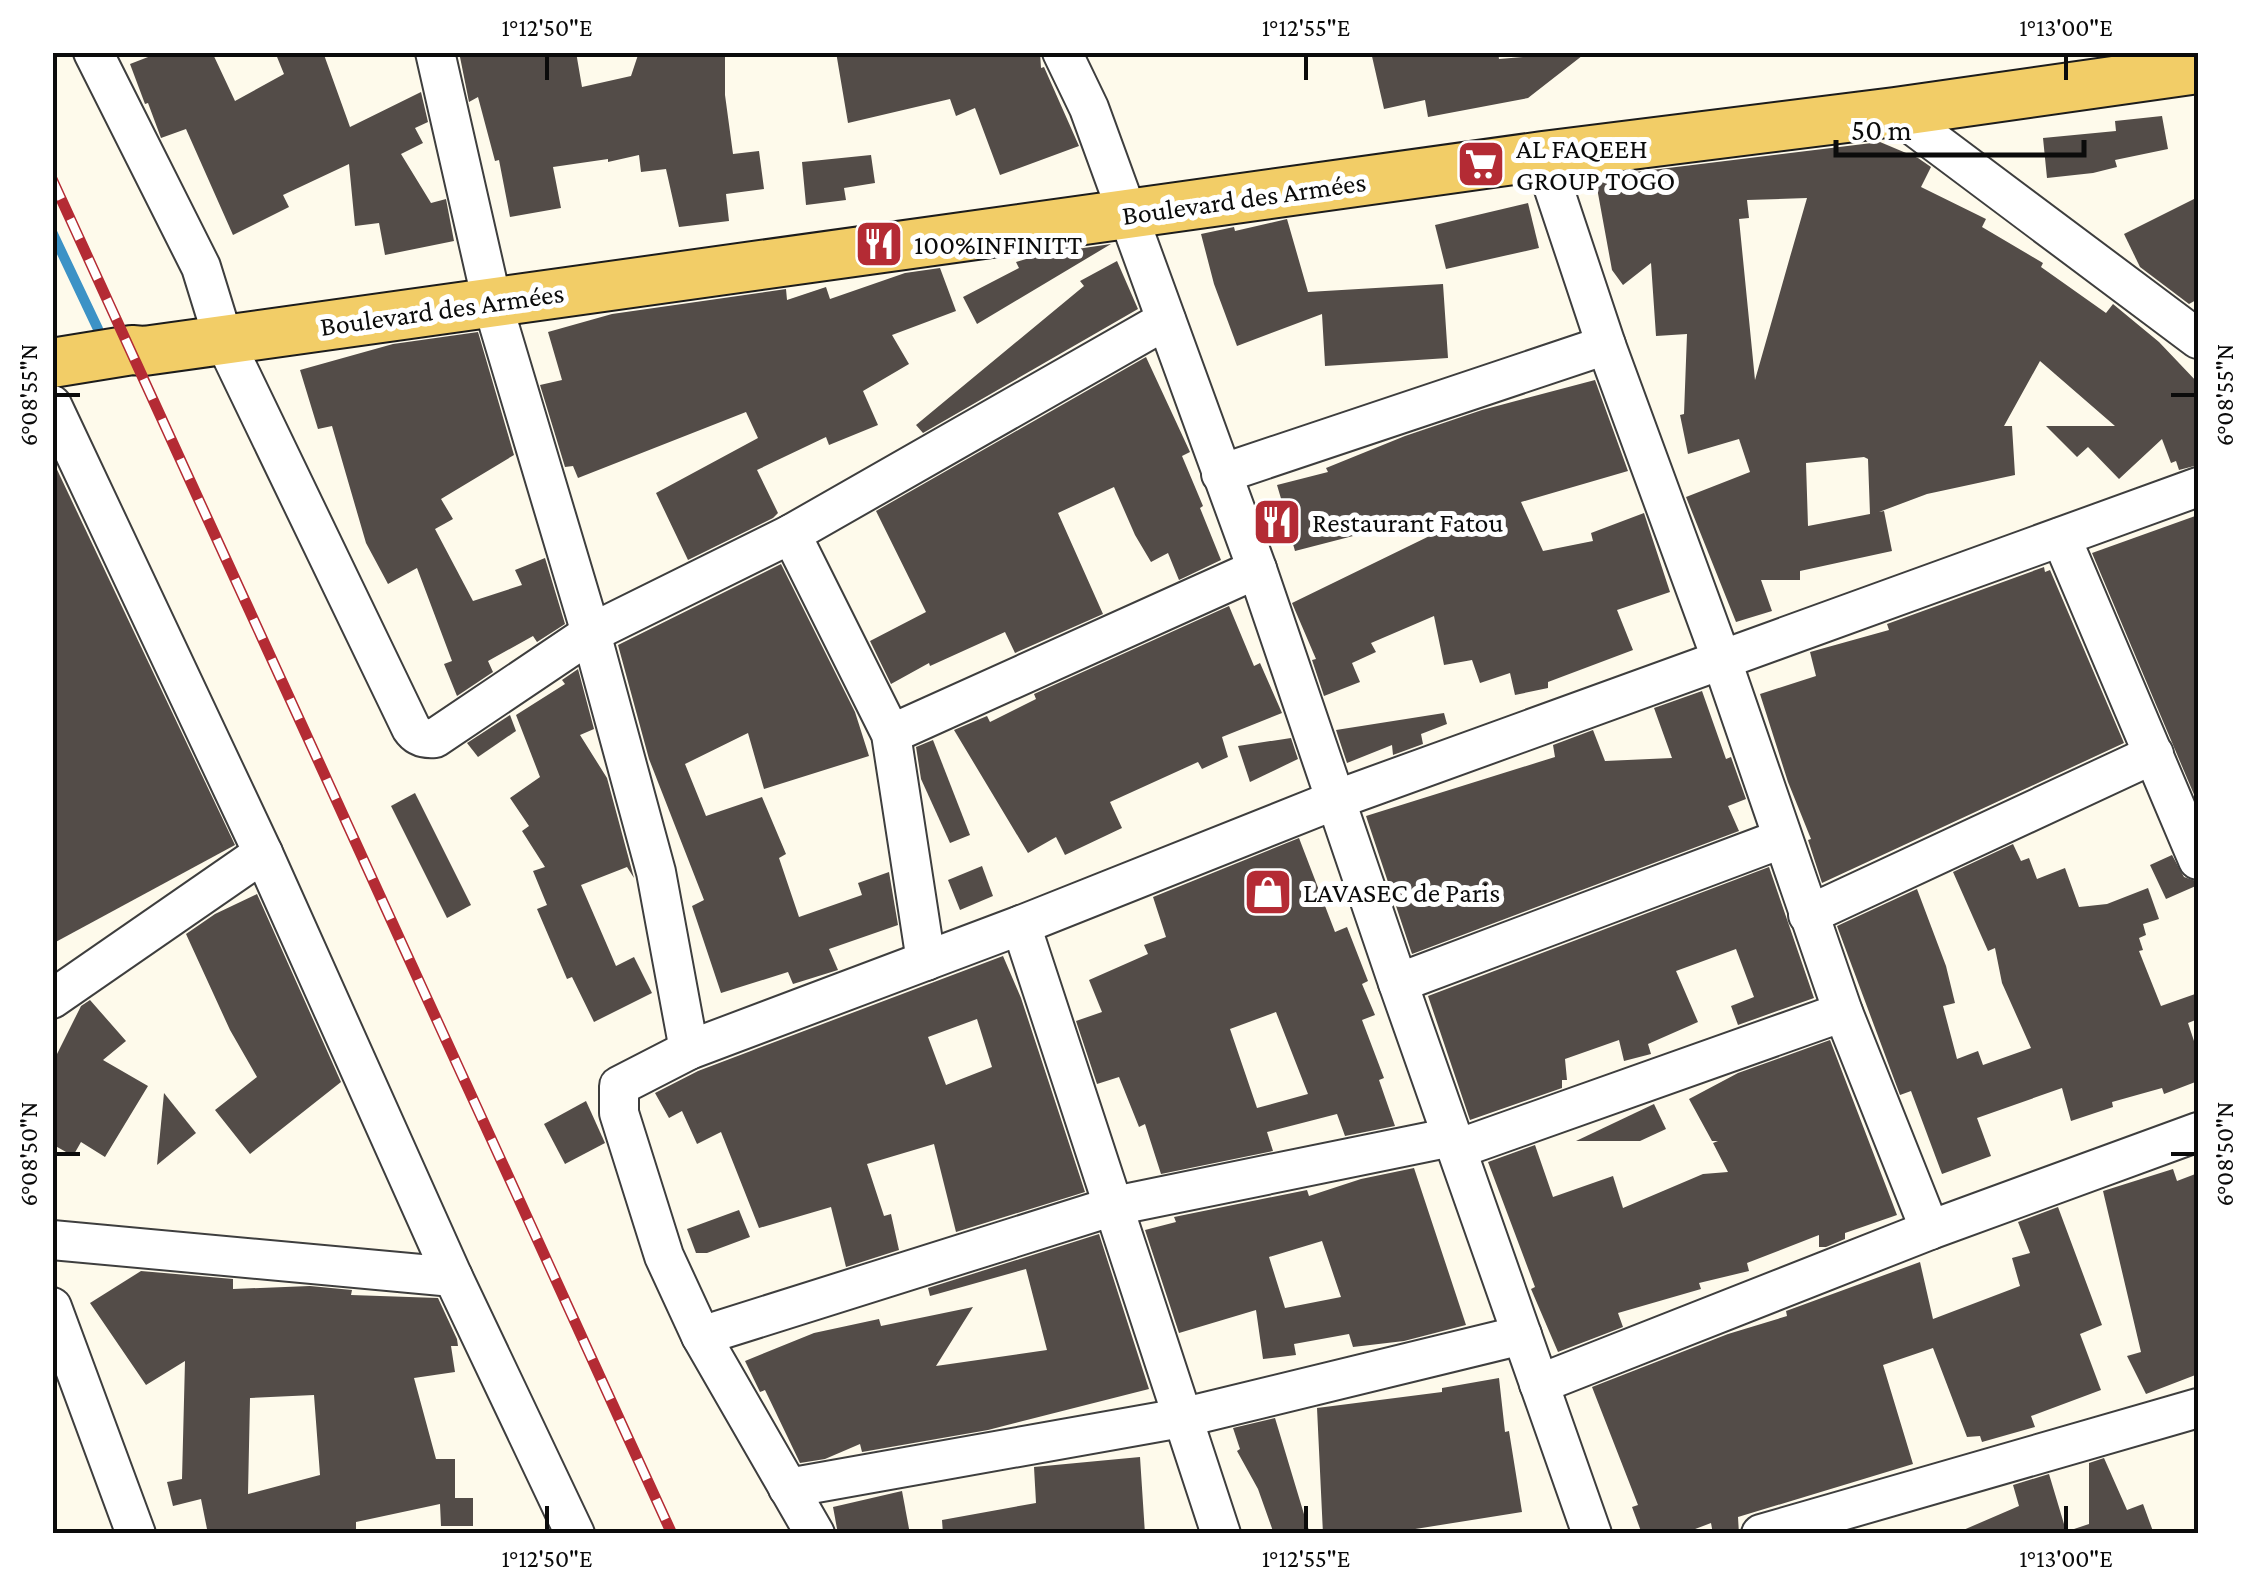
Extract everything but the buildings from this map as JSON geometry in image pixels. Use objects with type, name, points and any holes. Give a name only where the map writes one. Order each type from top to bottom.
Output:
[{"type":"main road","name":"Boulevard des Armées","points":[[52,364],[1543,156],[2198,69]]},
{"type":"street","points":[[93,52],[200,266],[223,338],[416,736],[435,738],[591,633],[790,534],[1166,320]]},
{"type":"street","points":[[435,52],[492,302],[591,633],[656,872],[690,1050]]},
{"type":"street","points":[[1062,52],[1089,108],[1257,569],[1592,1534]]},
{"type":"street","points":[[1895,112],[2198,340]]},
{"type":"street","points":[[1543,156],[1808,915],[1930,1230]]},
{"type":"street","points":[[1221,474],[1606,345]]},
{"type":"street","points":[[52,405],[575,1534]]},
{"type":"street","points":[[815,1534],[702,1336],[664,1256],[618,1099],[620,1086],[690,1050],[1021,925],[1335,800],[2198,487]]},
{"type":"street","points":[[790,534],[891,734],[926,961]]},
{"type":"street","points":[[2061,536],[2195,842]]},
{"type":"street","points":[[891,734],[1257,569]]},
{"type":"street","points":[[1808,915],[2154,754]]},
{"type":"street","points":[[1398,983],[1781,839]]},
{"type":"street","points":[[52,999],[263,854]]},
{"type":"street","points":[[1021,925],[1221,1534]]},
{"type":"street","points":[[702,1336],[1114,1206],[1454,1143],[1843,1012]]},
{"type":"street","points":[[1539,1384],[1930,1230],[2198,1132]]},
{"type":"street","points":[[52,1240],[453,1277]]},
{"type":"street","points":[[52,1307],[136,1534]]},
{"type":"street","points":[[788,1488],[1181,1418],[1522,1335]]},
{"type":"street","points":[[1762,1534],[2198,1408]]},
{"type":"waterway","points":[[52,232],[98,329]]},
{"type":"railway","points":[[52,179],[672,1534]]},
{"type":"place","name":"AL FAQEEH GROUP TOGO","points":[[1481,164]]},
{"type":"place","name":"100%INFINITT","points":[[879,244]]},
{"type":"place","name":"Restaurant Fatou","points":[[1277,522]]},
{"type":"place","name":"LAVASEC de Paris","points":[[1268,892]]}]
